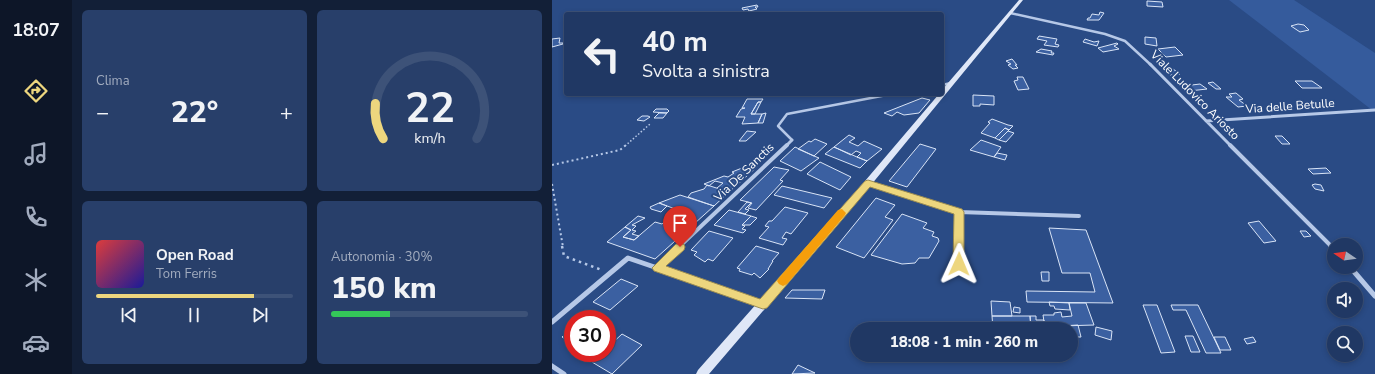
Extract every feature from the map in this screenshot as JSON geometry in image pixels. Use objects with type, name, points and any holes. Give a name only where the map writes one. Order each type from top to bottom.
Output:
[{"type":"street","points":[[944,92],[1021,0]]},
{"type":"street","name":"Viale Ludovico Ariosto","points":[[1010,13],[1105,34],[1125,41],[1136,50],[1327,242]]},
{"type":"street","points":[[702,374],[868,183],[940,96]]},
{"type":"street","name":"Via delle Betulle","points":[[1206,121],[1375,110]]},
{"type":"street","name":"Via De Sanctis","points":[[658,268],[792,140]]},
{"type":"street","points":[[868,183],[959,212],[1080,216]]},
{"type":"street","points":[[959,212],[959,264]]},
{"type":"street","points":[[552,322],[628,258],[763,304]]},
{"type":"street","points":[[1356,274],[1375,296]]},
{"type":"street","points":[[552,366],[564,374]]},
{"type":"lane","points":[[944,85],[951,83]]},
{"type":"lane","points":[[792,140],[778,126],[787,114],[882,96]]},
{"type":"path","points":[[552,165],[620,150],[650,124]]},
{"type":"path","points":[[552,184],[564,256],[611,273]]},
{"type":"shaded area","points":[[1229,0],[1294,0],[1375,53],[1375,109],[1372,110]]},
{"type":"building","points":[[1147,1],[1162,2],[1163,7],[1147,6]]},
{"type":"building","points":[[757,5],[758,7],[755,7],[757,9],[749,11],[748,9],[743,10],[742,8]]},
{"type":"building","points":[[1100,12],[1104,13],[1099,20],[1087,20],[1092,14],[1099,15]]},
{"type":"building","points":[[1298,24],[1304,25],[1309,30],[1300,32],[1291,26]]},
{"type":"building","points":[[1039,36],[1057,39],[1055,44],[1059,45],[1058,47],[1044,45],[1047,41],[1037,39]]},
{"type":"building","points":[[1145,37],[1156,38],[1157,46],[1145,44]]},
{"type":"building","points":[[560,38],[559,43],[563,44],[552,47],[552,39]]},
{"type":"building","points":[[1085,39],[1094,42],[1099,41],[1097,46],[1083,42]]},
{"type":"building","points":[[1118,44],[1114,46],[1119,49],[1103,52],[1098,48]]},
{"type":"building","points":[[1175,47],[1183,55],[1166,57],[1158,49]]},
{"type":"building","points":[[1041,49],[1052,51],[1051,53],[1054,53],[1053,55],[1036,52]]},
{"type":"building","points":[[1012,59],[1018,68],[1013,69],[1008,65],[1011,64],[1006,61]]},
{"type":"building","points":[[1167,63],[1170,67],[1162,67],[1159,65]]},
{"type":"building","points":[[1165,69],[1173,69],[1180,74],[1170,75]]},
{"type":"building","points":[[1017,77],[1023,77],[1029,89],[1018,90],[1014,81],[1018,80]]},
{"type":"building","points":[[1295,81],[1312,81],[1322,88],[1302,88]]},
{"type":"building","points":[[1213,82],[1221,89],[1216,89],[1208,83]]},
{"type":"building","points":[[1200,84],[1207,89],[1189,91],[1184,86]]},
{"type":"building","points":[[1236,93],[1243,99],[1239,100],[1247,106],[1238,107],[1226,97],[1232,97],[1229,94]]},
{"type":"building","points":[[973,95],[994,96],[994,105],[980,104],[980,106],[973,106]]},
{"type":"building","points":[[922,98],[930,100],[919,113],[904,115],[897,112],[892,116],[884,113]]},
{"type":"building","points":[[747,99],[763,99],[761,102],[758,102],[751,114],[762,114],[758,123],[742,124],[745,117],[736,117],[741,109],[745,108],[742,108]]},
{"type":"building","points":[[758,102],[761,102],[755,114],[751,114]]},
{"type":"building","points":[[656,109],[667,109],[669,111],[667,113],[653,112]]},
{"type":"building","points":[[659,113],[667,113],[663,118],[654,118]]},
{"type":"building","points":[[766,113],[763,123],[758,123],[762,114]]},
{"type":"building","points":[[642,116],[650,117],[644,121],[637,120]]},
{"type":"building","points":[[992,119],[1013,126],[1009,130],[1005,128],[995,138],[981,133],[990,123],[988,122]]},
{"type":"building","points":[[1005,128],[1009,130],[999,140],[995,138]]},
{"type":"building","points":[[747,131],[756,132],[746,141],[739,141]]},
{"type":"building","points":[[1008,131],[1014,133],[1006,142],[999,140]]},
{"type":"building","points":[[849,135],[855,138],[849,142],[858,146],[864,141],[882,149],[867,161],[857,157],[861,153],[856,151],[851,155],[834,147]]},
{"type":"building","points":[[1275,136],[1282,136],[1290,144],[1282,144]]},
{"type":"building","points":[[815,139],[827,144],[814,156],[798,149],[809,141],[811,142]]},
{"type":"building","points":[[981,140],[1001,147],[994,157],[970,150]]},
{"type":"building","points":[[920,144],[936,149],[907,187],[889,181]]},
{"type":"building","points":[[795,147],[819,158],[801,171],[780,161]]},
{"type":"building","points":[[834,147],[867,161],[860,168],[825,154]]},
{"type":"building","points":[[997,153],[1007,155],[1005,160],[994,157]]},
{"type":"building","points":[[820,162],[851,177],[840,190],[807,174]]},
{"type":"building","points":[[752,164],[758,166],[729,192],[717,188],[723,183],[715,181],[709,186],[704,184],[724,176],[728,177],[734,173],[732,172]]},
{"type":"building","points":[[774,167],[789,170],[780,180],[783,181],[756,210],[748,208],[752,203],[740,200]]},
{"type":"building","points":[[1326,168],[1331,173],[1313,174],[1308,169]]},
{"type":"building","points":[[707,185],[729,192],[714,206],[688,197],[691,193],[704,189]]},
{"type":"building","points":[[1312,185],[1321,185],[1324,191],[1315,189]]},
{"type":"building","points":[[782,186],[832,198],[824,208],[774,195]]},
{"type":"building","points":[[680,195],[714,206],[655,259],[607,242],[625,227],[631,230],[623,237],[634,240],[655,222],[662,224],[678,210],[659,203]]},
{"type":"building","points":[[876,198],[895,205],[885,217],[893,220],[864,258],[836,247]]},
{"type":"building","points":[[747,202],[751,203],[745,209],[749,210],[745,214],[738,212]]},
{"type":"building","points":[[659,203],[667,206],[661,212],[651,209],[650,207]]},
{"type":"building","points":[[785,207],[808,213],[791,234],[786,232],[782,238],[787,239],[783,245],[759,238],[769,227],[765,226],[769,221],[772,221]]},
{"type":"building","points":[[729,210],[751,216],[742,225],[745,226],[742,229],[746,230],[743,233],[714,225]]},
{"type":"building","points":[[902,214],[927,223],[923,228],[934,232],[932,236],[938,238],[939,241],[929,258],[919,258],[915,263],[902,264],[871,255]]},
{"type":"building","points":[[638,216],[645,218],[632,225],[636,226],[632,230],[636,231],[632,234],[639,236],[634,240],[623,237],[631,230],[625,227]]},
{"type":"building","points":[[751,216],[757,218],[750,225],[742,225]]},
{"type":"building","points":[[1259,221],[1276,241],[1264,243],[1248,223]]},
{"type":"building","points":[[1049,228],[1086,230],[1113,303],[1027,302],[1026,291],[1095,292],[1090,273],[1062,273]]},
{"type":"building","points":[[709,231],[733,238],[713,261],[708,259],[705,262],[694,255],[697,252],[691,250]]},
{"type":"building","points":[[1300,231],[1306,231],[1311,236],[1304,237]]},
{"type":"building","points":[[756,246],[779,253],[772,261],[769,269],[760,278],[754,273],[752,275],[739,271],[740,269],[737,268]]},
{"type":"building","points":[[1041,272],[1049,272],[1049,281],[1042,281]]},
{"type":"building","points":[[621,279],[638,286],[610,310],[593,302]]},
{"type":"building","points":[[792,290],[825,290],[822,299],[785,298]]},
{"type":"building","points":[[991,301],[1010,302],[1012,316],[992,316]]},
{"type":"building","points":[[1049,302],[1069,303],[1070,310],[1055,309],[1054,306],[1050,306]]},
{"type":"building","points":[[1069,303],[1086,303],[1094,325],[1078,325],[1078,322],[1044,322],[1043,315],[1054,315],[1054,313],[1061,312],[1062,317],[1072,316]]},
{"type":"building","points":[[1143,305],[1157,305],[1175,352],[1161,353]]},
{"type":"building","points":[[1171,305],[1198,305],[1221,353],[1206,353],[1186,310],[1173,310]]},
{"type":"building","points":[[1014,307],[1020,308],[1020,313],[1013,312]]},
{"type":"building","points":[[992,316],[1030,316],[1030,322],[992,322]]},
{"type":"building","points":[[1030,316],[1036,316],[1036,320],[1044,320],[1044,322],[1030,322]]},
{"type":"building","points":[[1078,325],[1081,337],[1078,337]]},
{"type":"building","points":[[1096,327],[1112,331],[1111,340],[1095,335]]},
{"type":"building","points":[[622,334],[642,345],[612,374],[592,362],[616,362],[616,340]]},
{"type":"building","points":[[1185,336],[1193,336],[1200,352],[1191,352]]},
{"type":"building","points":[[1214,337],[1225,337],[1231,350],[1220,350]]},
{"type":"building","points":[[1253,337],[1256,342],[1247,344],[1244,339]]},
{"type":"building","points":[[798,365],[815,373],[792,374]]},
{"type":"slow traffic","points":[[783,281],[842,213]]},
{"type":"route","points":[[680,247],[658,268],[763,304],[868,183],[959,212],[959,264]]}]
